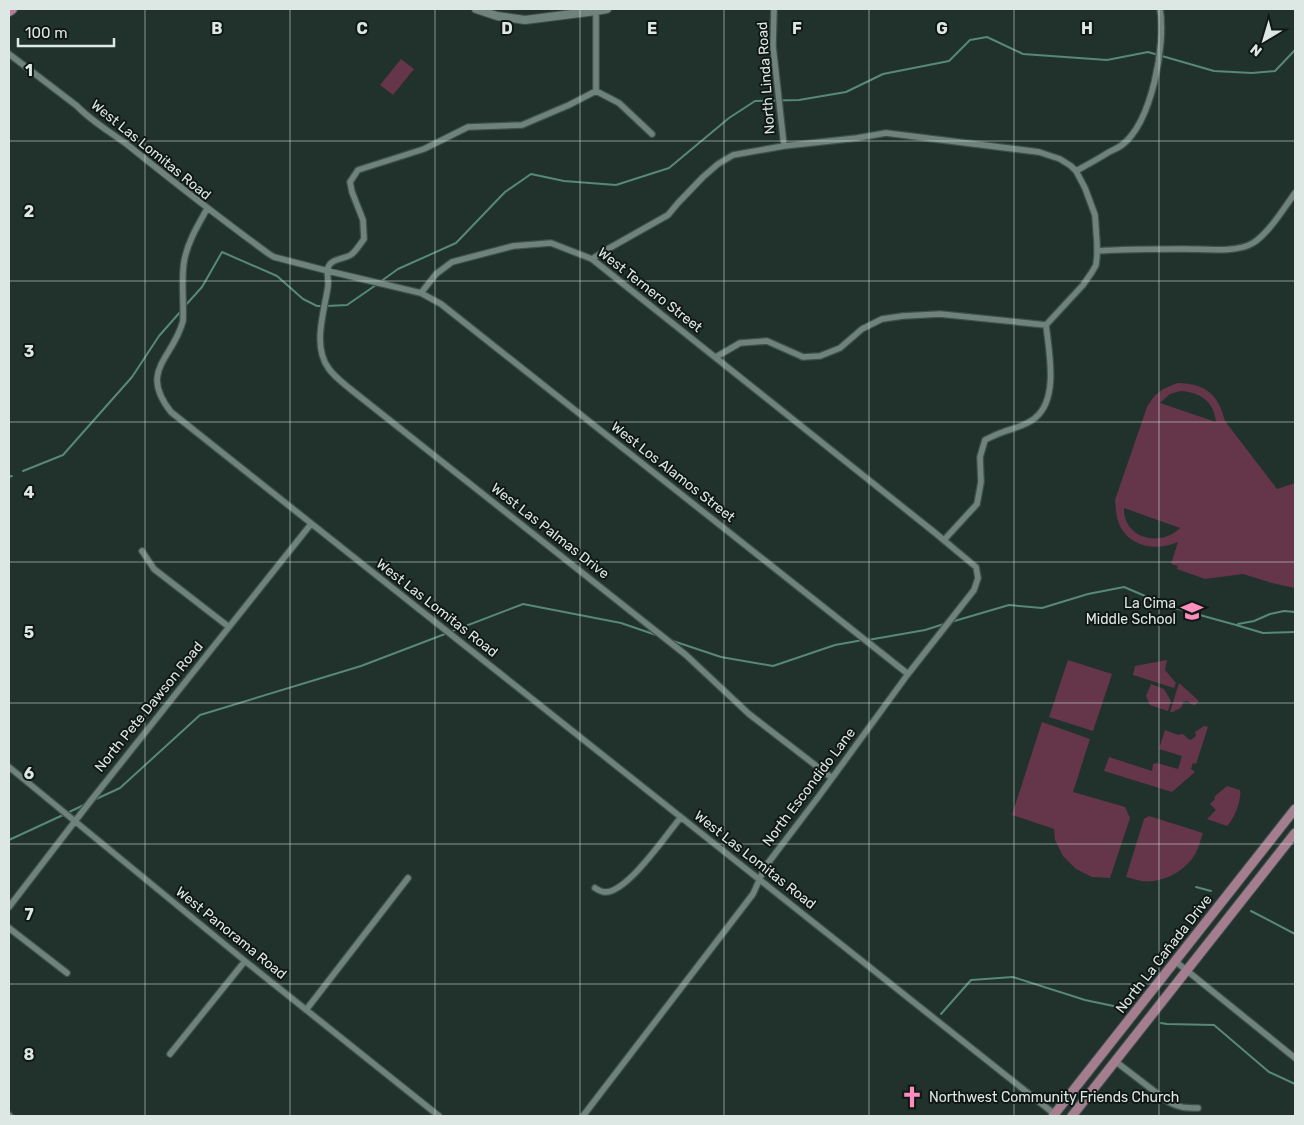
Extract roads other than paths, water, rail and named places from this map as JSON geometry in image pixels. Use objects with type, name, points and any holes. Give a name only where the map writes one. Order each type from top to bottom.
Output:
[{"type":"main road","name":"North La Cañada Drive","points":[[1055,1116],[1295,809]]},
{"type":"main road","name":"North La Cañada Drive","points":[[1072,1116],[1295,833]]},
{"type":"street","points":[[476,9],[497,16],[525,20],[607,9]]},
{"type":"street","name":"North Linda Road","points":[[774,9],[773,46],[784,146]]},
{"type":"street","points":[[1076,171],[1123,144],[1135,130],[1145,113],[1160,54],[1162,20],[1160,9]]},
{"type":"street","points":[[596,11],[596,91]]},
{"type":"street","name":"West Las Lomitas Road","points":[[9,54],[84,113],[113,133],[207,209],[195,230],[184,260],[183,321],[179,334],[158,370],[157,386],[159,394],[176,417],[759,878],[1055,1116]]},
{"type":"street","points":[[596,91],[618,103],[652,134]]},
{"type":"street","points":[[328,271],[329,265],[332,262],[352,254],[364,239],[362,220],[350,182],[358,170],[424,149],[468,127],[522,125],[596,91]]},
{"type":"street","points":[[592,259],[668,215],[703,176],[732,155],[784,146],[886,133],[1039,152],[1060,159],[1071,166],[1076,171],[1085,188],[1095,215],[1096,265],[1090,276],[1046,325],[1050,391],[1044,408],[1035,419],[985,440],[980,457],[981,482],[977,504],[944,540]]},
{"type":"street","points":[[1097,254],[1120,250],[1225,249],[1245,247],[1254,243],[1264,234],[1295,193]]},
{"type":"street","points":[[207,209],[268,254],[328,271],[421,293]]},
{"type":"street","name":"West Ternero Street","points":[[421,293],[436,274],[452,262],[513,246],[551,243],[592,259],[976,567]]},
{"type":"street","name":"West Las Palmas Drive","points":[[328,271],[320,345],[322,356],[334,375],[686,655],[749,714],[832,778]]},
{"type":"street","name":"West Los Alamos Street","points":[[421,293],[441,304],[908,674]]},
{"type":"street","points":[[716,357],[740,342],[768,341],[803,357],[820,356],[840,348],[862,329],[882,319],[902,316],[940,314],[1046,325]]},
{"type":"street","name":"North Pete Dawson Road","points":[[9,907],[311,524]]},
{"type":"street","points":[[142,551],[154,569],[229,627]]},
{"type":"street","name":"North Escondido Lane","points":[[583,1116],[753,894],[765,867],[908,674],[974,590],[978,578],[976,567]]},
{"type":"street","name":"West Panorama Road","points":[[9,767],[245,961],[439,1116]]},
{"type":"street","points":[[595,888],[606,892],[614,890],[633,876],[681,817]]},
{"type":"street","points":[[306,1010],[408,878]]},
{"type":"street","points":[[9,928],[67,973]]},
{"type":"street","points":[[170,1054],[245,961]]},
{"type":"street","points":[[1175,961],[1295,1058]]},
{"type":"street","points":[[1115,1061],[1175,1106],[1198,1108]]},
{"type":"waterway","points":[[380,282],[398,269],[456,243],[505,192],[531,174],[564,181],[616,185],[669,168],[729,118],[755,101],[799,100],[846,92],[883,74],[949,61],[970,40],[987,37],[1023,54],[1107,60],[1148,52],[1214,71],[1252,73],[1275,71],[1295,50]]},
{"type":"waterway","points":[[184,307],[202,287],[222,252],[277,276],[303,299],[317,306],[322,306]]},
{"type":"waterway","points":[[327,306],[347,305],[376,285]]},
{"type":"waterway","points":[[23,471],[63,455],[132,377],[159,336],[181,311]]},
{"type":"waterway","points":[[951,622],[1009,605],[1042,608],[1088,594],[1124,587],[1171,607],[1263,633],[1295,632]]},
{"type":"waterway","points":[[450,632],[523,604],[621,623],[656,635]]},
{"type":"waterway","points":[[1238,624],[1284,611],[1295,612]]},
{"type":"waterway","points":[[868,640],[925,630],[944,624]]},
{"type":"waterway","points":[[94,800],[120,788],[200,715],[361,666],[445,634]]},
{"type":"waterway","points":[[670,640],[721,657],[773,666],[835,645],[863,640]]},
{"type":"waterway","points":[[67,813],[86,804]]},
{"type":"waterway","points":[[9,840],[63,815]]},
{"type":"waterway","points":[[1196,887],[1211,891]]},
{"type":"waterway","points":[[1251,911],[1295,934]]},
{"type":"waterway","points":[[941,1014],[971,980],[1013,977],[1085,1000],[1123,1008]]},
{"type":"waterway","points":[[1161,1023],[1214,1025],[1269,1072],[1295,1084]]},
{"type":"place","name":"La Cima Middle School","points":[[1192,611]]},
{"type":"place","name":"Northwest Community Friends Church","points":[[912,1097]]}]
